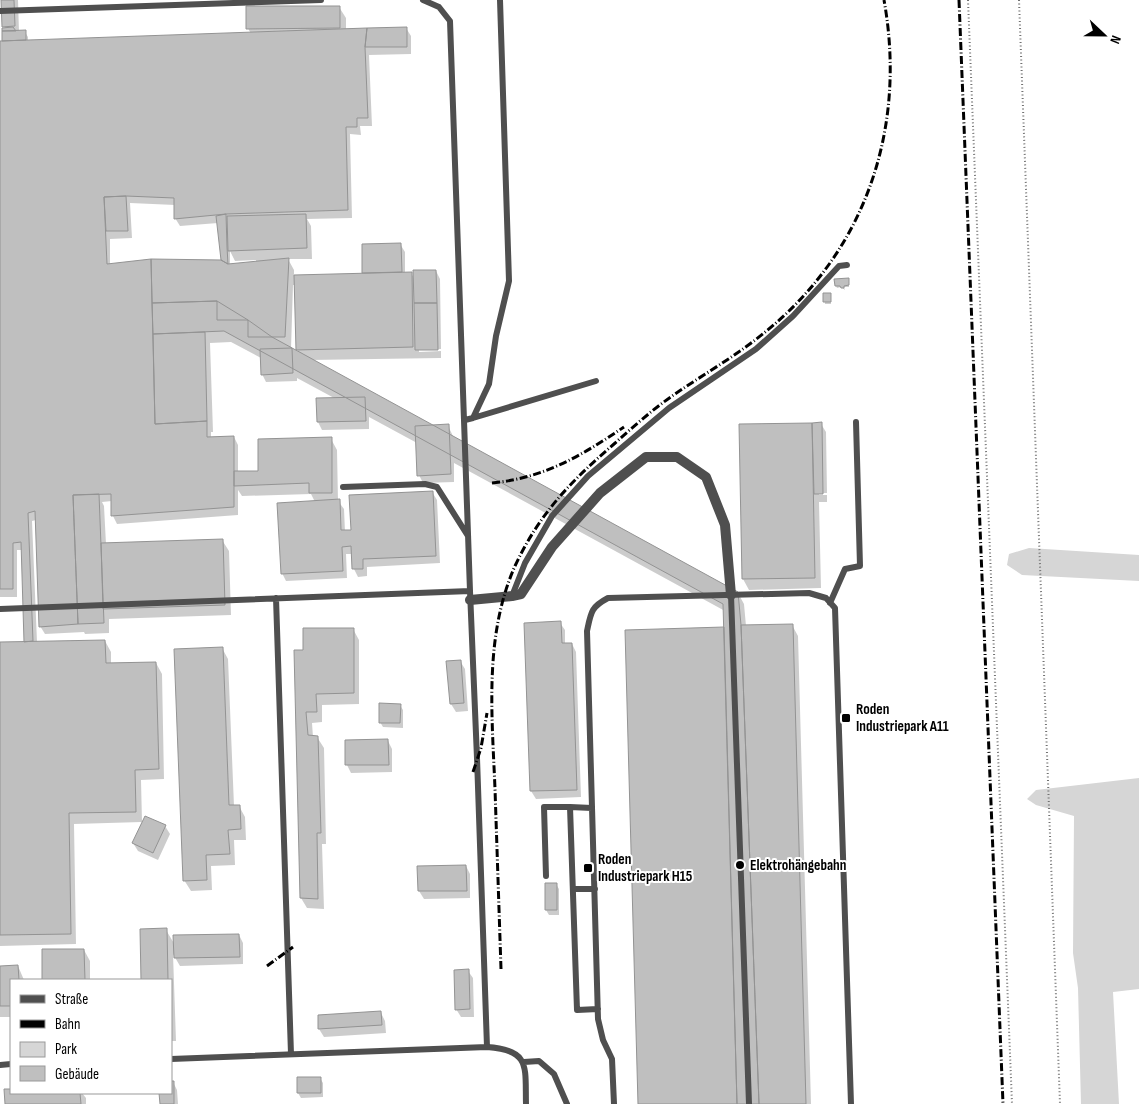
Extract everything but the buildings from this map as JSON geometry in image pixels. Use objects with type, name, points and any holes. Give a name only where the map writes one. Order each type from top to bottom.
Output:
[{"type":"street","points":[[470,595],[512,596],[521,594],[552,547],[600,492],[646,457],[677,457],[706,477],[724,525],[731,595]]},
{"type":"lane","points":[[0,11],[321,0]]},
{"type":"lane","points":[[423,0],[439,6],[450,21],[470,595],[478,758],[486,1047]]},
{"type":"lane","points":[[474,418],[489,384],[496,336],[509,281],[500,0]]},
{"type":"lane","points":[[512,596],[525,563],[552,516],[588,476],[669,408],[756,349],[793,316],[839,266],[847,265]]},
{"type":"lane","points":[[465,420],[596,382]]},
{"type":"lane","points":[[830,603],[846,570],[860,566],[856,422]]},
{"type":"lane","points":[[344,487],[425,484],[437,488],[469,537]]},
{"type":"lane","points":[[614,1104],[612,1059],[603,1040],[598,1019],[587,631],[590,613],[596,604],[608,598],[809,593],[826,598],[835,608],[851,1104]]},
{"type":"lane","points":[[0,609],[276,598],[470,595]]},
{"type":"lane","points":[[731,595],[749,1104]]},
{"type":"lane","points":[[276,598],[291,1054]]},
{"type":"lane","points":[[546,876],[544,807],[592,808]]},
{"type":"lane","points":[[570,808],[577,1010],[598,1009]]},
{"type":"lane","points":[[573,889],[595,889]]},
{"type":"lane","points":[[172,1059],[486,1047],[504,1048],[516,1054],[524,1062],[526,1104]]},
{"type":"lane","points":[[524,1062],[538,1061],[554,1074],[567,1104]]},
{"type":"path","points":[[968,0],[1012,1104]]},
{"type":"path","points":[[1018,0],[1060,1104]]},
{"type":"green space","points":[[1029,548],[1139,555],[1139,581],[1022,575],[1007,565],[1009,554]]},
{"type":"green space","points":[[1139,778],[1139,989],[1113,992],[1119,1104],[1081,1104],[1078,988],[1073,953],[1074,816],[1036,805],[1027,799],[1036,790]]},
{"type":"railway","points":[[501,969],[492,732],[492,676],[498,620],[515,566],[524,547],[546,514],[557,499],[584,471],[659,406],[764,333],[799,300],[829,264],[853,225],[871,184],[883,140],[889,94],[890,48],[884,0]]},
{"type":"railway","points":[[959,0],[1003,1104]]},
{"type":"railway","points":[[492,483],[545,471],[577,456],[624,427]]},
{"type":"railway","points":[[473,772],[481,748],[487,713]]},
{"type":"railway","points":[[267,966],[293,947]]},
{"type":"place","name":"Roden Industriepark A11","points":[[846,718]]},
{"type":"place","name":"Elektrohängebahn","points":[[740,865]]},
{"type":"place","name":"Roden Industriepark H15","points":[[588,868]]}]
